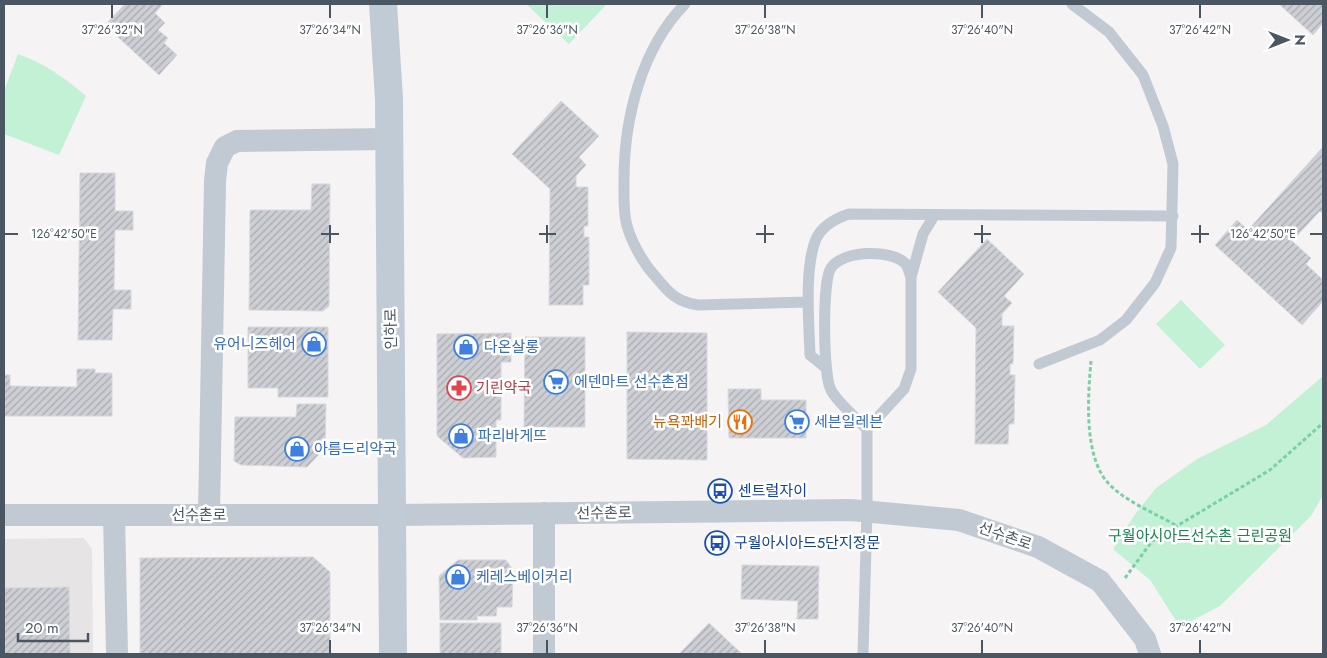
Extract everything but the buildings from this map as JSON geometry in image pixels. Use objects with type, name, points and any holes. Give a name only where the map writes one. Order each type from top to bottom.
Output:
[{"type":"main road","name":"인하로","points":[[383,4],[389,139],[393,654]]},
{"type":"street","points":[[209,515],[215,181],[217,163],[225,147],[237,141],[389,139]]},
{"type":"street","name":"선수촌로","points":[[4,515],[868,512],[959,520],[1038,547],[1100,581],[1145,639],[1150,654]]},
{"type":"street","points":[[544,513],[544,654]]},
{"type":"street","points":[[114,515],[116,654]]},
{"type":"lane","points":[[686,4],[658,42],[644,71],[628,120],[624,201],[627,226],[649,270],[667,290],[683,303],[698,305],[808,302]]},
{"type":"lane","points":[[1039,364],[1092,343],[1126,320],[1155,283],[1171,248],[1173,164],[1163,126],[1143,75],[1109,32],[1072,4]]},
{"type":"lane","points":[[825,367],[810,355],[808,302],[812,254],[816,238],[837,218],[849,214],[1173,216]]},
{"type":"lane","points":[[863,654],[868,512],[868,429],[904,389],[911,369],[911,277],[923,234],[934,216]]},
{"type":"lane","points":[[868,429],[831,390],[825,367],[826,284],[831,268],[847,256],[889,254],[906,264],[911,277]]},
{"type":"path","points":[[1092,343],[1088,414],[1099,468],[1108,483],[1125,496],[1177,526]]},
{"type":"path","points":[[1112,596],[1152,541],[1270,470],[1323,423]]},
{"type":"shaded area","points":[[84,538],[92,549],[93,654],[4,654],[4,539]]},
{"type":"green space","points":[[526,4],[607,4],[569,44]]},
{"type":"green space","points":[[18,54],[54,72],[86,96],[59,155],[4,134],[4,91]]},
{"type":"green space","points":[[1181,300],[1225,345],[1200,369],[1156,324]]},
{"type":"green space","name":"구월아시아드선수촌 근린공원","points":[[1323,376],[1323,495],[1311,516],[1220,606],[1180,627],[1150,580],[1113,549],[1133,517],[1156,488],[1197,459],[1266,425]]},
{"type":"place","name":"유어니즈헤어","points":[[314,344]]},
{"type":"place","name":"다온살롱","points":[[466,347]]},
{"type":"place","name":"에덴마트 선수촌점","points":[[556,382]]},
{"type":"place","name":"기린약국","points":[[459,388]]},
{"type":"place","name":"뉴욕꽈배기","points":[[740,422]]},
{"type":"place","name":"세븐일레븐","points":[[797,422]]},
{"type":"place","name":"파리바게뜨","points":[[461,436]]},
{"type":"place","name":"아름드리약국","points":[[297,449]]},
{"type":"place","name":"센트럴자이","points":[[720,491]]},
{"type":"place","name":"구월아시아드5단지정문","points":[[717,543]]},
{"type":"place","name":"케레스베이커리","points":[[458,577]]}]
